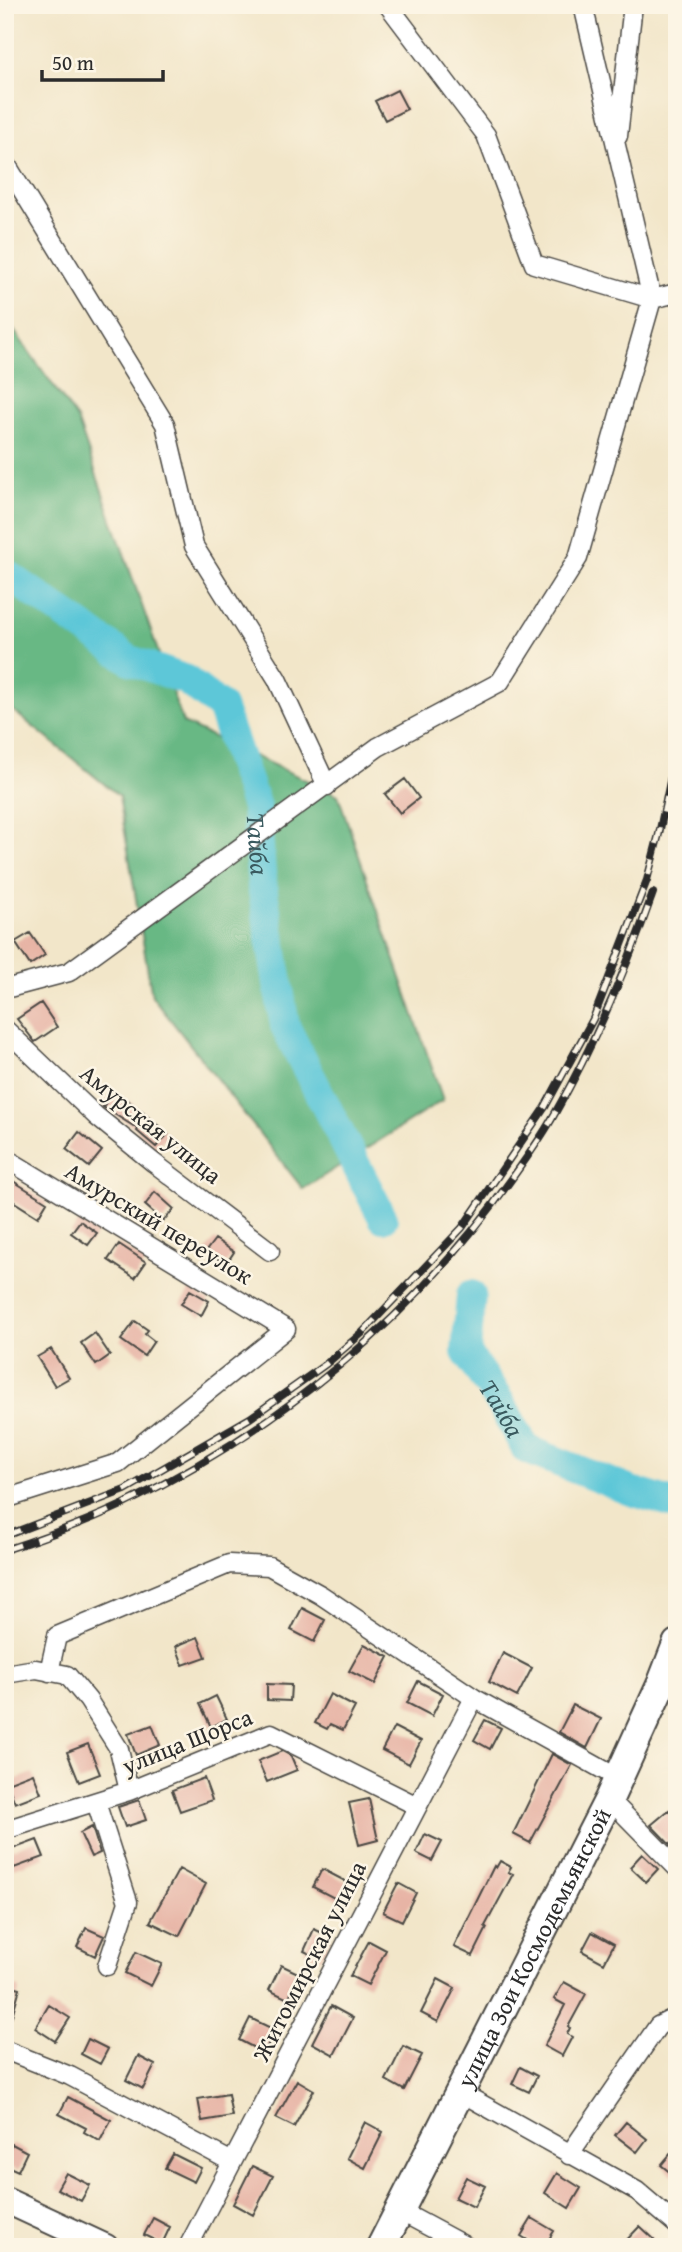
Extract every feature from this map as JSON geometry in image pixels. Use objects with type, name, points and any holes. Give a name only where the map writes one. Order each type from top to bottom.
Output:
[{"type":"main road","name":"улица Зои Космодемьянской","points":[[381,2247],[614,1789],[677,1644]]},
{"type":"main road","points":[[5,2200],[106,2247]]},
{"type":"street","points":[[388,5],[486,135],[534,264],[652,299],[677,293]]},
{"type":"street","points":[[5,989],[69,972],[378,747],[500,682],[578,558],[652,299],[583,5]]},
{"type":"street","points":[[617,150],[633,5]]},
{"type":"street","points":[[5,162],[165,424],[194,545],[277,679],[327,786]]},
{"type":"street","name":"Амурская улица","points":[[5,1029],[96,1115],[154,1163],[270,1251]]},
{"type":"street","name":"Амурский переулок","points":[[5,1158],[286,1329],[118,1463],[5,1499]]},
{"type":"street","points":[[49,1672],[57,1636],[229,1564],[269,1566],[321,1595],[614,1789],[677,1868]]},
{"type":"street","points":[[5,1674],[36,1669],[67,1675],[89,1700],[119,1749],[128,1791]]},
{"type":"street","name":"Житомирская улица","points":[[188,2247],[474,1698]]},
{"type":"street","name":"улица Щорса","points":[[5,1830],[128,1791],[271,1733],[417,1806]]},
{"type":"street","points":[[96,1802],[128,1902],[107,1966]]},
{"type":"street","points":[[569,2155],[658,2026],[670,2020],[677,2023]]},
{"type":"street","points":[[5,2050],[70,2076],[232,2162]]},
{"type":"street","points":[[460,2092],[637,2191],[677,2225]]},
{"type":"street","points":[[400,2211],[467,2247]]},
{"type":"green space","points":[[5,318],[77,419],[183,723],[338,795],[443,1100],[303,1189],[152,996],[119,796],[5,704]]},
{"type":"building","points":[[397,90],[407,109],[385,120],[375,101]]},
{"type":"building","points":[[405,779],[419,798],[400,813],[385,794]]},
{"type":"building","points":[[30,933],[45,955],[30,965],[15,942]]},
{"type":"building","points":[[41,1003],[57,1027],[35,1042],[17,1019]]},
{"type":"building","points":[[113,1091],[168,1134],[156,1147],[137,1131],[138,1129],[103,1107]]},
{"type":"building","points":[[79,1132],[102,1151],[89,1167],[66,1149]]},
{"type":"building","points":[[5,1176],[47,1202],[38,1217],[5,1196]]},
{"type":"building","points":[[155,1192],[174,1209],[163,1221],[145,1205]]},
{"type":"building","points":[[80,1221],[97,1233],[88,1245],[71,1233]]},
{"type":"building","points":[[215,1239],[234,1252],[226,1264],[206,1251]]},
{"type":"building","points":[[119,1244],[146,1262],[135,1278],[108,1260]]},
{"type":"building","points":[[190,1290],[209,1301],[201,1316],[181,1304]]},
{"type":"building","points":[[135,1321],[148,1330],[145,1334],[154,1341],[144,1356],[121,1340]]},
{"type":"building","points":[[95,1333],[110,1355],[96,1365],[81,1343]]},
{"type":"building","points":[[51,1349],[69,1378],[55,1386],[37,1357]]},
{"type":"building","points":[[302,1608],[325,1620],[314,1642],[291,1630]]},
{"type":"building","points":[[198,1637],[206,1657],[183,1665],[176,1646]]},
{"type":"building","points":[[364,1644],[389,1657],[375,1684],[349,1671]]},
{"type":"building","points":[[503,1653],[532,1668],[517,1697],[489,1682]]},
{"type":"building","points":[[418,1681],[443,1694],[432,1716],[407,1703]]},
{"type":"building","points":[[267,1684],[291,1685],[290,1701],[267,1700]]},
{"type":"building","points":[[330,1694],[355,1707],[343,1730],[330,1724],[327,1729],[315,1723]]},
{"type":"building","points":[[216,1696],[227,1719],[211,1727],[200,1704]]},
{"type":"building","points":[[573,1705],[601,1719],[587,1748],[559,1732]]},
{"type":"building","points":[[485,1720],[501,1728],[490,1749],[474,1740]]},
{"type":"building","points":[[152,1725],[160,1745],[136,1755],[128,1734]]},
{"type":"building","points":[[394,1727],[421,1741],[409,1764],[382,1750]]},
{"type":"building","points":[[88,1744],[100,1774],[79,1782],[67,1752]]},
{"type":"building","points":[[282,1751],[291,1756],[297,1770],[267,1782],[258,1761]]},
{"type":"building","points":[[552,1754],[572,1765],[530,1843],[513,1834]]},
{"type":"building","points":[[33,1773],[41,1793],[15,1803],[7,1783]]},
{"type":"building","points":[[204,1778],[212,1800],[180,1811],[172,1790]]},
{"type":"building","points":[[369,1799],[378,1840],[359,1845],[349,1803]]},
{"type":"building","points":[[139,1800],[146,1820],[125,1827],[118,1807]]},
{"type":"building","points":[[669,1810],[677,1819],[677,1852],[651,1825]]},
{"type":"building","points":[[92,1827],[100,1853],[91,1857],[80,1833]]},
{"type":"building","points":[[425,1834],[442,1842],[432,1861],[416,1853]]},
{"type":"building","points":[[37,1840],[44,1857],[14,1868],[7,1851]]},
{"type":"building","points":[[642,1854],[658,1869],[646,1882],[630,1867]]},
{"type":"building","points":[[500,1861],[511,1867],[508,1872],[513,1874],[485,1926],[487,1928],[473,1956],[454,1947],[494,1866],[496,1868]]},
{"type":"building","points":[[179,1869],[206,1884],[179,1936],[150,1922]]},
{"type":"building","points":[[322,1869],[347,1882],[338,1900],[313,1887]]},
{"type":"building","points":[[398,1883],[416,1893],[402,1921],[383,1912]]},
{"type":"building","points":[[86,1928],[104,1936],[95,1956],[77,1947]]},
{"type":"building","points":[[314,1929],[331,1937],[320,1959],[304,1951]]},
{"type":"building","points":[[592,1932],[614,1944],[604,1963],[582,1951]]},
{"type":"building","points":[[369,1941],[386,1950],[368,1985],[350,1976]]},
{"type":"building","points":[[136,1952],[162,1964],[151,1986],[125,1973]]},
{"type":"building","points":[[281,1965],[300,1974],[288,1999],[269,1990]]},
{"type":"building","points":[[438,1979],[455,1988],[438,2022],[421,2013]]},
{"type":"building","points":[[564,1982],[586,1994],[568,2027],[570,2028],[567,2034],[572,2037],[562,2056],[544,2046],[565,2005],[554,1999]]},
{"type":"building","points":[[5,1984],[20,1988],[9,2026],[5,2025]]},
{"type":"building","points":[[49,2005],[70,2018],[55,2041],[35,2028]]},
{"type":"building","points":[[331,2006],[353,2018],[334,2055],[312,2043]]},
{"type":"building","points":[[250,2018],[275,2030],[264,2053],[239,2040]]},
{"type":"building","points":[[88,2039],[108,2049],[100,2064],[81,2054]]},
{"type":"building","points":[[403,2046],[422,2055],[404,2090],[386,2080]]},
{"type":"building","points":[[138,2056],[155,2065],[143,2089],[126,2080]]},
{"type":"building","points":[[520,2067],[537,2076],[529,2092],[512,2084]]},
{"type":"building","points":[[297,2080],[314,2090],[294,2127],[276,2118]]},
{"type":"building","points":[[228,2094],[232,2116],[202,2121],[198,2099]]},
{"type":"building","points":[[68,2097],[111,2120],[100,2141],[84,2132],[86,2128],[59,2114]]},
{"type":"building","points":[[365,2122],[383,2132],[365,2168],[347,2158]]},
{"type":"building","points":[[626,2122],[647,2139],[637,2152],[615,2135]]},
{"type":"building","points":[[12,2144],[27,2152],[18,2171],[5,2165],[5,2156]]},
{"type":"building","points":[[677,2146],[677,2178],[661,2165]]},
{"type":"building","points":[[173,2154],[201,2168],[194,2182],[165,2168]]},
{"type":"building","points":[[252,2166],[273,2176],[253,2215],[233,2204]]},
{"type":"building","points":[[66,2173],[90,2185],[81,2201],[57,2189]]},
{"type":"building","points":[[557,2173],[581,2188],[569,2208],[545,2193]]},
{"type":"building","points":[[466,2177],[485,2186],[474,2207],[455,2198]]},
{"type":"building","points":[[153,2218],[170,2227],[162,2244],[144,2235]]},
{"type":"building","points":[[532,2218],[554,2231],[544,2247],[539,2247],[521,2236]]},
{"type":"building","points":[[640,2226],[654,2239],[647,2247],[620,2247]]},
{"type":"waterway","name":"Тайба","points":[[5,573],[130,660],[186,680],[221,707],[256,807],[262,886],[285,1026],[383,1218]]},
{"type":"waterway","name":"Тайба","points":[[471,1295],[466,1352],[500,1402],[526,1449],[628,1490],[677,1505]]},
{"type":"railway","points":[[5,1536],[125,1490],[250,1418],[326,1364],[362,1333],[462,1228],[545,1107],[593,1019],[647,880],[677,748]]},
{"type":"railway","points":[[5,1550],[95,1517],[181,1474],[289,1405],[387,1323],[432,1277],[474,1228],[544,1131],[596,1034],[621,978],[653,893]]}]
